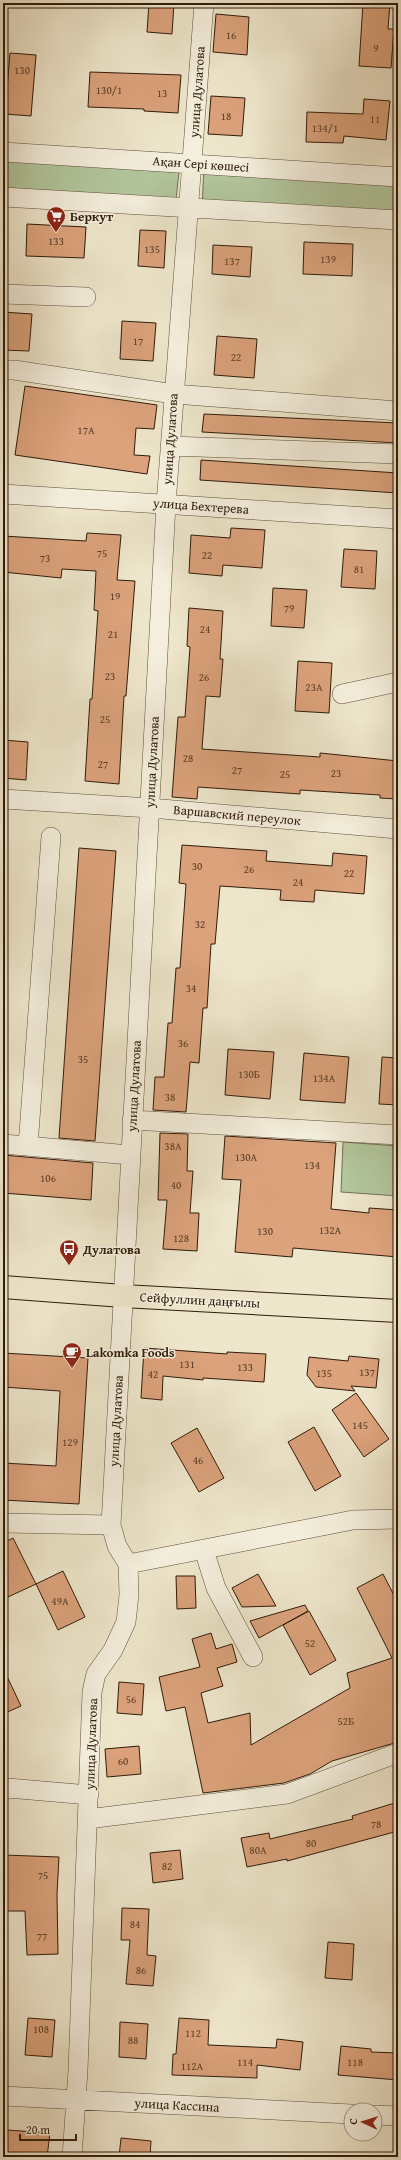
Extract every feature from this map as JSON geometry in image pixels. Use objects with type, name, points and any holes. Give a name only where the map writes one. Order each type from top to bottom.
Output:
[{"type":"main road","name":"Сейфуллин даңғылы","points":[[3,1287],[123,1296],[398,1311]]},
{"type":"street","name":"улица Дулатова","points":[[72,2157],[78,2070],[92,1692],[96,1674],[113,1650],[126,1622],[129,1594],[128,1564],[117,1546],[111,1525],[166,504],[204,3]]},
{"type":"street","name":"Ақан Сері көшесі","points":[[3,152],[398,177]]},
{"type":"street","points":[[3,197],[188,209],[398,220]]},
{"type":"street","points":[[3,294],[86,296]]},
{"type":"street","points":[[3,370],[14,370],[174,394],[398,411]]},
{"type":"street","points":[[170,446],[398,454]]},
{"type":"street","name":"улица Бехтерева","points":[[3,494],[398,519]]},
{"type":"street","points":[[342,694],[398,682]]},
{"type":"street","name":"Варшавский переулок","points":[[3,799],[150,808],[398,829]]},
{"type":"street","points":[[28,1146],[51,836]]},
{"type":"street","points":[[132,1120],[398,1134]]},
{"type":"street","points":[[3,1144],[130,1155]]},
{"type":"street","points":[[128,1564],[353,1520],[398,1519]]},
{"type":"street","points":[[3,1523],[111,1525]]},
{"type":"street","points":[[204,1550],[216,1588],[254,1657]]},
{"type":"street","points":[[88,1819],[287,1794],[398,1753]]},
{"type":"street","points":[[5,1786],[89,1795]]},
{"type":"street","name":"улица Кассина","points":[[3,2096],[343,2114]]},
{"type":"street","points":[[383,2115],[398,2116]]},
{"type":"green space","points":[[3,160],[179,172],[176,200],[3,191]]},
{"type":"green space","points":[[204,164],[398,177],[398,220],[202,210]]},
{"type":"green space","points":[[343,1142],[398,1146],[398,1196],[341,1192]]},
{"type":"building","points":[[149,3],[174,3],[172,34],[147,32]]},
{"type":"building","points":[[363,3],[390,3],[388,29],[394,29],[391,68],[359,66]]},
{"type":"building","points":[[216,14],[249,17],[247,55],[213,52]]},
{"type":"building","points":[[10,53],[36,55],[31,116],[5,114]]},
{"type":"building","points":[[90,72],[181,75],[178,113],[144,111],[144,109],[88,107]]},
{"type":"building","points":[[211,96],[245,98],[242,136],[208,134]]},
{"type":"building","points":[[364,99],[390,101],[386,140],[344,136],[343,143],[306,142],[307,112],[363,114]]},
{"type":"building","points":[[27,224],[86,227],[84,258],[26,256]]},
{"type":"building","points":[[140,230],[166,231],[164,268],[138,266]]},
{"type":"building","points":[[304,242],[353,244],[352,276],[303,274]]},
{"type":"building","points":[[213,245],[252,247],[250,277],[212,274]]},
{"type":"building","points":[[3,312],[32,314],[29,351],[3,350]]},
{"type":"building","points":[[122,321],[156,323],[153,361],[120,359]]},
{"type":"building","points":[[217,336],[257,339],[254,378],[214,375]]},
{"type":"building","points":[[25,386],[157,405],[154,429],[136,428],[134,455],[150,456],[147,474],[15,455]]},
{"type":"building","points":[[204,414],[398,423],[398,443],[202,432]]},
{"type":"building","points":[[201,460],[398,473],[398,493],[200,480]]},
{"type":"building","points":[[231,528],[265,530],[262,568],[223,565],[222,576],[189,573],[191,535],[230,538]]},
{"type":"building","points":[[87,533],[121,535],[117,580],[135,581],[126,696],[124,696],[119,784],[85,781],[90,699],[92,699],[98,611],[94,610],[96,571],[62,569],[61,578],[3,572],[3,536],[86,541]]},
{"type":"building","points":[[344,549],[377,551],[375,589],[341,587]]},
{"type":"building","points":[[273,588],[307,590],[304,628],[271,626]]},
{"type":"building","points":[[189,608],[223,611],[220,659],[223,659],[220,697],[206,696],[202,749],[320,757],[320,753],[398,761],[398,799],[380,798],[380,795],[300,790],[300,794],[198,787],[197,799],[172,797],[178,717],[185,717],[190,647],[187,646]]},
{"type":"building","points":[[298,661],[332,663],[329,713],[295,711]]},
{"type":"building","points":[[3,740],[28,742],[26,780],[3,778]]},
{"type":"building","points":[[182,845],[267,851],[266,861],[332,866],[333,853],[367,856],[364,894],[315,890],[314,902],[280,900],[281,890],[220,886],[215,944],[211,944],[207,1008],[203,1008],[199,1063],[190,1062],[186,1112],[153,1110],[155,1077],[164,1077],[168,1023],[172,1023],[176,968],[180,968],[186,884],[179,883]]},
{"type":"building","points":[[79,848],[116,851],[95,1141],[59,1138]]},
{"type":"building","points":[[228,1049],[274,1052],[270,1099],[225,1095]]},
{"type":"building","points":[[304,1053],[349,1057],[345,1103],[300,1100]]},
{"type":"building","points":[[382,1057],[398,1058],[398,1105],[379,1104]]},
{"type":"building","points":[[160,1133],[188,1134],[187,1171],[193,1171],[190,1213],[199,1213],[197,1251],[163,1249],[167,1200],[158,1200]]},
{"type":"building","points":[[225,1136],[336,1143],[331,1209],[369,1213],[369,1208],[398,1210],[398,1257],[293,1248],[292,1257],[235,1252],[241,1180],[222,1179]]},
{"type":"building","points":[[3,1155],[93,1163],[91,1200],[3,1193]]},
{"type":"building","points":[[144,1348],[227,1354],[227,1352],[266,1354],[264,1382],[203,1378],[203,1380],[163,1376],[162,1400],[141,1398]]},
{"type":"building","points":[[3,1353],[88,1358],[79,1504],[3,1500],[3,1463],[56,1466],[60,1391],[3,1387]]},
{"type":"building","points":[[349,1356],[379,1359],[376,1388],[351,1386],[355,1391],[316,1387],[307,1375],[309,1357],[348,1361]]},
{"type":"building","points":[[356,1393],[389,1439],[364,1457],[332,1410]]},
{"type":"building","points":[[314,1427],[341,1476],[315,1491],[288,1442]]},
{"type":"building","points":[[197,1428],[224,1478],[199,1492],[171,1443]]},
{"type":"building","points":[[13,1538],[36,1584],[8,1597],[3,1587],[3,1543]]},
{"type":"building","points":[[63,1571],[85,1617],[58,1630],[36,1584]]},
{"type":"building","points":[[258,1574],[276,1606],[242,1607],[232,1588]]},
{"type":"building","points":[[383,1574],[398,1603],[398,1742],[332,1761],[310,1774],[284,1783],[203,1793],[185,1707],[166,1711],[159,1677],[200,1667],[192,1639],[211,1633],[216,1649],[232,1644],[237,1662],[217,1668],[223,1686],[201,1693],[208,1723],[250,1713],[251,1745],[350,1688],[347,1673],[392,1658],[357,1588]]},
{"type":"building","points":[[176,1576],[195,1576],[196,1608],[177,1609]]},
{"type":"building","points":[[305,1605],[308,1611],[259,1638],[250,1621]]},
{"type":"building","points":[[309,1611],[336,1660],[310,1675],[283,1625]]},
{"type":"building","points":[[3,1668],[21,1706],[3,1714]]},
{"type":"building","points":[[119,1682],[144,1684],[142,1715],[117,1713]]},
{"type":"building","points":[[139,1746],[141,1774],[107,1777],[105,1749]]},
{"type":"building","points":[[398,1802],[398,1831],[287,1861],[287,1859],[247,1867],[241,1838],[269,1833],[270,1839],[353,1819],[352,1816]]},
{"type":"building","points":[[180,1850],[183,1879],[153,1883],[150,1853]]},
{"type":"building","points":[[3,1855],[59,1857],[57,1894],[58,1954],[27,1955],[25,1911],[3,1911]]},
{"type":"building","points":[[122,1908],[149,1909],[147,1955],[156,1956],[153,1986],[126,1984],[130,1940],[121,1940]]},
{"type":"building","points":[[328,1942],[354,1944],[352,1980],[325,1978]]},
{"type":"building","points":[[28,2018],[55,2020],[52,2057],[25,2055]]},
{"type":"building","points":[[179,2018],[209,2020],[208,2045],[276,2048],[277,2039],[303,2042],[300,2070],[257,2065],[257,2078],[172,2075],[173,2054],[176,2054]]},
{"type":"building","points":[[120,2022],[148,2024],[146,2059],[119,2057]]},
{"type":"building","points":[[341,2046],[371,2049],[371,2052],[398,2053],[398,2080],[338,2075]]},
{"type":"building","points":[[7,2130],[50,2133],[47,2157],[5,2157]]},
{"type":"building","points":[[121,2138],[151,2141],[150,2157],[119,2157]]},
{"type":"place","name":"Беркут","points":[[56,233]]},
{"type":"place","name":"Дулатова","points":[[69,1266]]},
{"type":"place","name":"Lakomka Foods","points":[[72,1369]]}]
